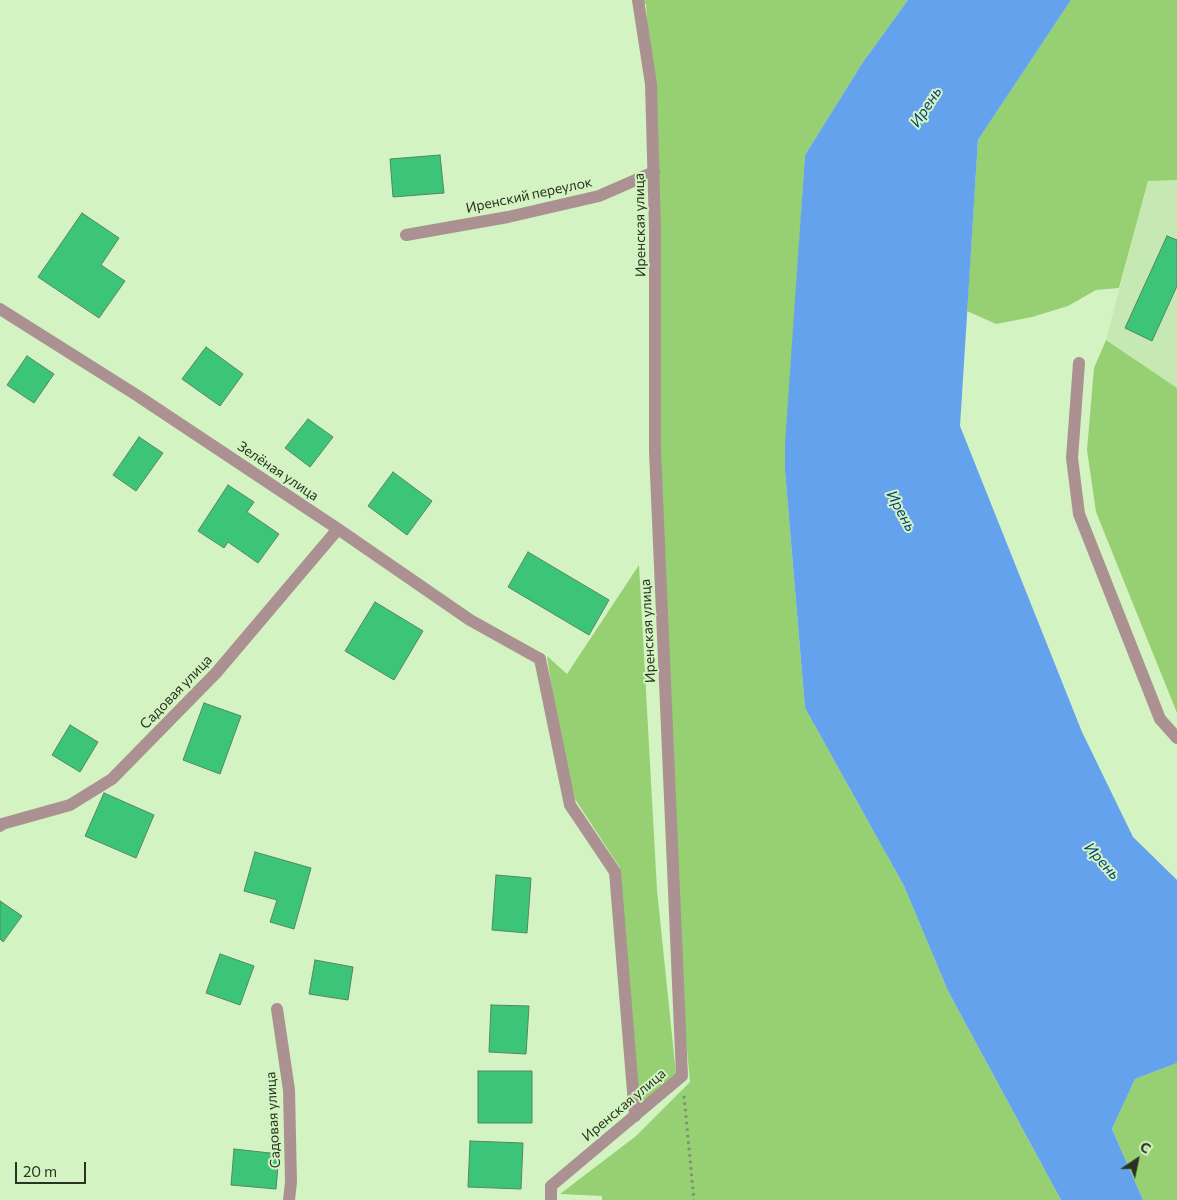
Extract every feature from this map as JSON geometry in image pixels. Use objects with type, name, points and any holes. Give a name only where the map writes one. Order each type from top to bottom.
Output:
[{"type":"street","name":"Иренская улица","points":[[551,1200],[551,1186],[682,1076],[655,451],[655,230],[651,84],[638,0]]},
{"type":"street","name":"Иренский переулок","points":[[406,236],[508,217],[599,196],[654,172]]},
{"type":"street","name":"Зелёная улица","points":[[0,309],[138,396],[338,529],[470,620],[540,659],[570,805],[615,872],[635,1116]]},
{"type":"street","points":[[1079,363],[1072,458],[1079,514],[1160,719],[1177,738]]},
{"type":"street","name":"Садовая улица","points":[[0,826],[70,806],[112,779],[216,673],[338,529]]},
{"type":"street","name":"Садовая улица","points":[[277,1009],[289,1090],[291,1182],[289,1200]]},
{"type":"path","points":[[682,1076],[694,1200]]},
{"type":"shaded area","points":[[1177,180],[1177,388],[1106,340],[1148,181]]},
{"type":"green space","points":[[641,0],[908,0],[863,62],[805,155],[785,471],[805,708],[904,886],[948,991],[1061,1200],[602,1200],[602,1196],[560,1194],[636,1136],[690,1082],[675,920],[657,453],[651,84],[646,4],[641,3]]},
{"type":"green space","points":[[1071,0],[1177,0],[1177,180],[1148,181],[1119,288],[1096,290],[1068,306],[1032,317],[996,324],[967,311],[978,140]]},
{"type":"green space","points":[[1106,340],[1177,388],[1177,713],[1096,512],[1087,450],[1094,368]]},
{"type":"green space","points":[[639,565],[657,890],[676,1074],[637,1108],[620,868],[575,799],[558,732],[547,656],[567,674]]},
{"type":"green space","points":[[1177,1063],[1177,1200],[1143,1200],[1112,1129],[1135,1079]]},
{"type":"water","name":"Ирень","points":[[908,0],[1071,0],[978,140],[960,426],[1082,732],[1133,837],[1177,880],[1177,1063],[1135,1079],[1112,1129],[1143,1200],[1061,1200],[948,991],[904,886],[805,708],[785,471],[785,444],[805,155],[863,62]]},
{"type":"building","points":[[440,155],[444,193],[393,197],[390,159]]},
{"type":"building","points":[[82,213],[119,238],[101,265],[125,281],[99,318],[38,277]]},
{"type":"building","points":[[1167,236],[1177,240],[1177,286],[1152,341],[1125,328]]},
{"type":"building","points":[[206,347],[243,374],[220,406],[182,379]]},
{"type":"building","points":[[27,356],[54,374],[34,403],[7,385]]},
{"type":"building","points":[[308,419],[333,437],[310,467],[285,448]]},
{"type":"building","points":[[139,437],[163,453],[136,491],[113,475]]},
{"type":"building","points":[[393,472],[432,501],[407,535],[368,506]]},
{"type":"building","points":[[228,485],[254,502],[247,512],[279,534],[258,563],[228,542],[224,548],[198,531]]},
{"type":"building","points":[[528,552],[609,600],[589,635],[508,587]]},
{"type":"building","points":[[375,602],[423,631],[394,680],[345,651]]},
{"type":"building","points":[[204,703],[241,716],[220,774],[183,760]]},
{"type":"building","points":[[70,725],[98,742],[80,772],[52,755]]},
{"type":"building","points":[[104,793],[154,815],[136,858],[85,836]]},
{"type":"building","points":[[255,852],[311,868],[294,929],[270,922],[277,900],[244,891]]},
{"type":"building","points":[[496,875],[531,878],[527,933],[492,930]]},
{"type":"building","points":[[0,901],[22,916],[3,942],[0,939]]},
{"type":"building","points":[[220,954],[254,966],[240,1005],[206,993]]},
{"type":"building","points":[[315,960],[353,967],[348,1000],[309,994]]},
{"type":"building","points":[[491,1005],[529,1006],[526,1054],[489,1052]]},
{"type":"building","points":[[478,1071],[532,1071],[532,1123],[478,1123]]},
{"type":"building","points":[[470,1141],[523,1143],[521,1189],[468,1187]]},
{"type":"building","points":[[234,1149],[279,1154],[276,1189],[231,1185]]}]
